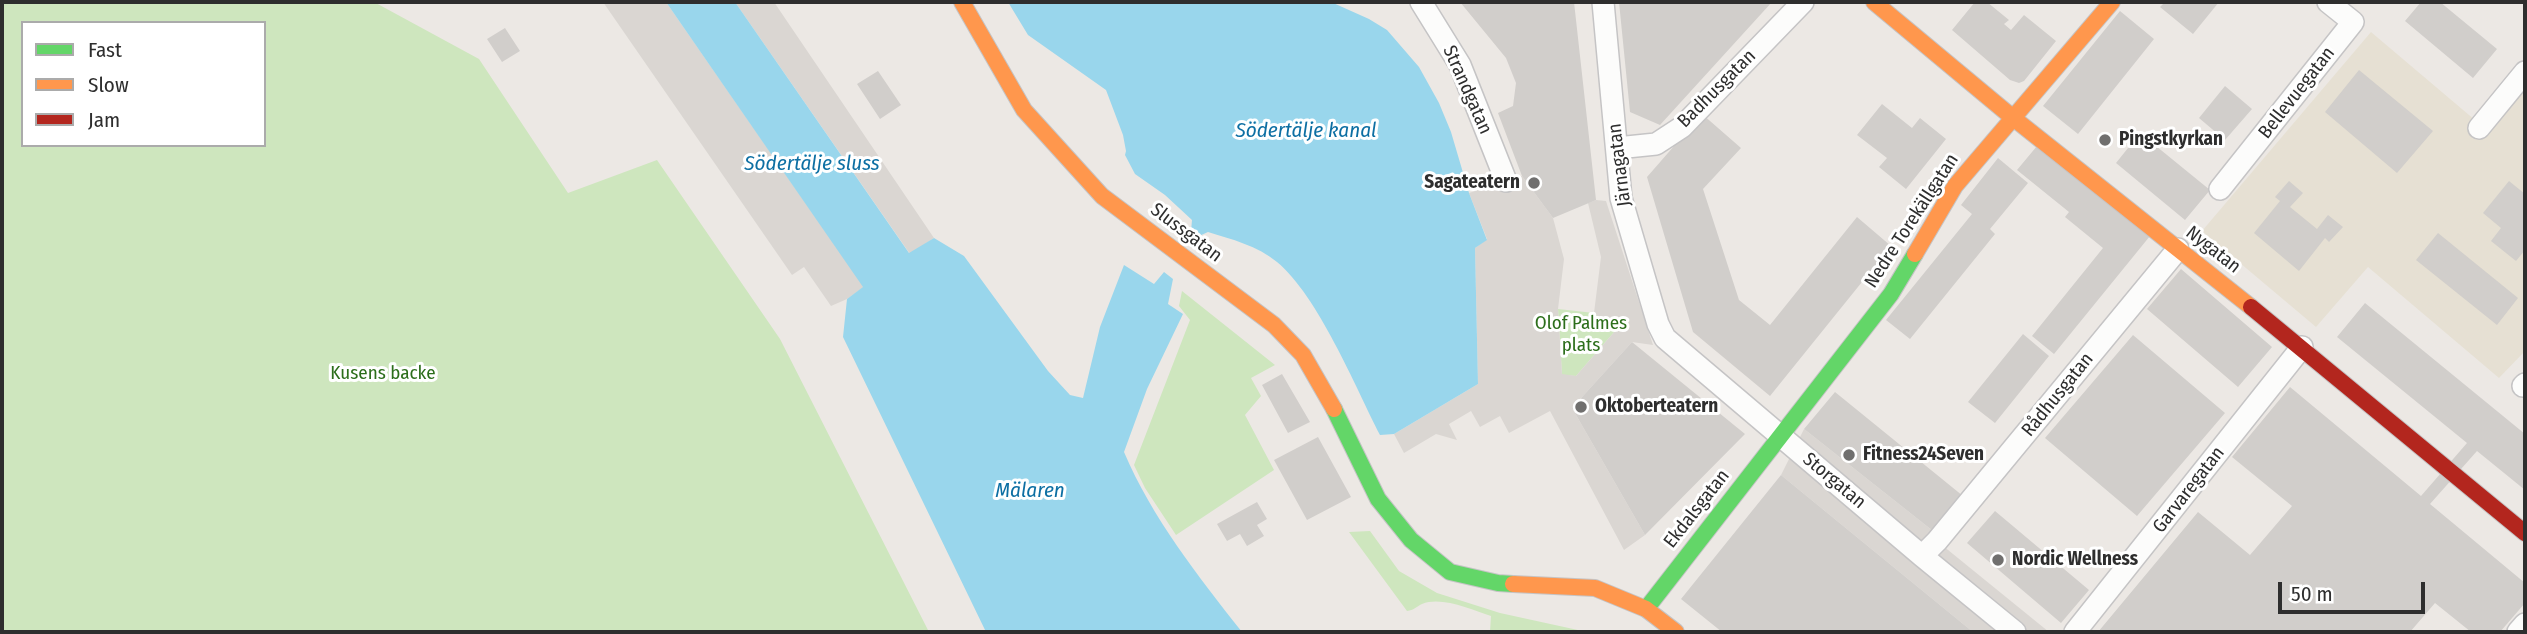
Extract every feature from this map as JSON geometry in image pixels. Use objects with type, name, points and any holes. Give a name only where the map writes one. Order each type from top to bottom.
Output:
[{"type":"street","name":"Slussgatan","points":[[962,2],[1024,110],[1102,196],[1274,324],[1303,355],[1326,391],[1378,499],[1411,540],[1450,572],[1498,583],[1595,588],[1646,609],[1676,632]]},
{"type":"street","name":"Strandgatan","points":[[1421,2],[1460,65],[1506,181]]},
{"type":"street","name":"Järnagatan","points":[[1602,2],[1618,183],[1658,324]]},
{"type":"street","name":"Badhusgatan","points":[[1617,148],[1656,144],[1682,127],[1803,2]]},
{"type":"street","name":"Nygatan","points":[[1874,2],[2012,117],[2302,347],[2525,533]]},
{"type":"street","name":"Nedre Torekällgatan","points":[[1780,436],[1891,294],[1955,186],[2112,2]]},
{"type":"street","name":"Bellevuegatan","points":[[2220,189],[2353,22],[2328,2]]},
{"type":"street","points":[[2479,128],[2525,72]]},
{"type":"street","name":"Rådhusgatan","points":[[1930,549],[2178,249]]},
{"type":"street","name":"Storgatan","points":[[1658,324],[1665,338],[1678,351],[1780,436],[1930,549],[2015,632]]},
{"type":"street","name":"Garvaregatan","points":[[2075,632],[2302,347]]},
{"type":"street","name":"Ekdalsgatan","points":[[1646,609],[1780,436]]},
{"type":"street","points":[[2518,632],[2525,624]]},
{"type":"shaded area","points":[[603,2],[666,2],[864,287],[831,306],[804,267],[792,275]]},
{"type":"shaded area","points":[[735,2],[774,2],[934,238],[910,254]]},
{"type":"shaded area","points":[[2371,32],[2482,126],[2525,76],[2525,351],[2499,378],[2368,267],[2316,327],[2202,231]]},
{"type":"shaded area","points":[[1522,176],[1553,218],[1564,259],[1558,309],[1562,374],[1576,376],[1615,331],[1594,313],[1601,257],[1588,203],[1596,200],[1606,201],[1653,345],[1632,342],[1572,408],[1645,535],[1624,550],[1550,411],[1509,433],[1500,416],[1480,427],[1471,411],[1449,424],[1457,440],[1436,434],[1404,453],[1394,434],[1478,384],[1475,248],[1487,239],[1469,193]]},
{"type":"shaded area","points":[[1804,429],[1933,531],[1937,541],[2049,632],[1973,632],[1781,475]]},
{"type":"green space","name":"Kusens backe","points":[[2,2],[374,2],[479,59],[568,193],[657,160],[780,339],[929,632],[2,632]]},
{"type":"green space","points":[[1182,291],[1275,365],[1251,378],[1261,396],[1245,415],[1274,470],[1176,535],[1145,488],[1134,465],[1190,320],[1179,306]]},
{"type":"green space","name":"Olof Palmes plats","points":[[1558,309],[1594,313],[1615,331],[1576,376],[1562,375]]},
{"type":"green space","points":[[1370,531],[1399,571],[1437,593],[1500,613],[1587,632],[1490,632],[1491,616],[1448,603],[1430,602],[1407,611],[1349,532]]},
{"type":"water","name":"Mälaren","points":[[666,2],[735,2],[909,253],[934,238],[964,256],[1048,371],[1070,395],[1083,398],[1100,327],[1124,265],[1154,284],[1164,272],[1173,279],[1168,304],[1183,314],[1147,389],[1124,452],[1162,523],[1242,632],[986,632],[843,337],[847,299],[863,287]]},
{"type":"water","name":"Södertälje kanal","points":[[1008,2],[1331,2],[1387,30],[1419,67],[1439,103],[1487,240],[1475,248],[1478,384],[1394,434],[1380,435],[1321,319],[1292,277],[1270,256],[1253,247],[1208,232],[1197,237],[1191,232],[1192,220],[1165,195],[1135,174],[1125,155],[1123,135],[1106,90],[1028,35]]},
{"type":"building","points":[[1460,2],[1574,2],[1596,200],[1553,218],[1522,176],[1498,113],[1513,106],[1516,83],[1506,58]]},
{"type":"building","points":[[1619,2],[1772,2],[1660,125],[1630,112]]},
{"type":"building","points":[[1975,2],[1987,2],[2009,20],[2004,24],[2011,30],[2024,15],[2056,41],[2024,81],[2019,83],[2010,80],[1952,30]]},
{"type":"building","points":[[2165,2],[2219,2],[2193,34],[2160,7]]},
{"type":"building","points":[[2421,2],[2440,2],[2497,49],[2473,78],[2405,21]]},
{"type":"building","points":[[2120,11],[2154,39],[2078,134],[2043,106]]},
{"type":"building","points":[[505,28],[520,51],[502,62],[487,39]]},
{"type":"building","points":[[2359,70],[2433,131],[2397,173],[2325,112]]},
{"type":"building","points":[[878,71],[901,105],[880,119],[857,84]]},
{"type":"building","points":[[2225,86],[2252,109],[2225,140],[2199,118]]},
{"type":"building","points":[[1882,104],[1912,128],[1920,118],[1946,139],[1906,189],[1879,167],[1887,158],[1857,135]]},
{"type":"building","points":[[1702,114],[1741,148],[1703,189],[1739,300],[1770,325],[1857,217],[1891,246],[1770,396],[1693,332],[1647,177]]},
{"type":"building","points":[[2140,133],[2210,190],[2185,220],[2116,163]]},
{"type":"building","points":[[2037,146],[2150,236],[2054,354],[2032,336],[2103,248],[2065,217],[2069,212],[2017,170]]},
{"type":"building","points":[[1998,158],[2028,183],[1990,229],[1995,234],[1910,339],[1886,320],[1972,214],[1961,205]]},
{"type":"building","points":[[2289,181],[2303,193],[2290,207],[2317,229],[2328,215],[2343,227],[2329,242],[2325,238],[2299,271],[2254,233],[2280,201],[2275,197]]},
{"type":"building","points":[[2509,181],[2525,194],[2525,250],[2516,261],[2491,241],[2501,228],[2483,213]]},
{"type":"building","points":[[2438,233],[2518,298],[2497,325],[2416,260]]},
{"type":"building","points":[[2181,269],[2272,347],[2238,387],[2147,309]]},
{"type":"building","points":[[2365,303],[2525,434],[2525,490],[2477,451],[2430,504],[2525,583],[2525,603],[2500,632],[2471,632],[2435,603],[2410,632],[2098,632],[2198,512],[2250,555],[2292,506],[2232,457],[2290,387],[2421,496],[2467,443],[2337,337]]},
{"type":"building","points":[[2023,334],[2049,356],[1995,423],[1968,402]]},
{"type":"building","points":[[2133,335],[2225,413],[2137,516],[2045,438]]},
{"type":"building","points":[[1632,342],[1745,434],[1645,535],[1572,408]]},
{"type":"building","points":[[1282,374],[1310,422],[1288,433],[1262,385]]},
{"type":"building","points":[[1835,392],[1963,496],[1933,531],[1804,429]]},
{"type":"building","points":[[1318,437],[1351,497],[1307,520],[1274,460]]},
{"type":"building","points":[[1781,475],[1973,632],[1722,632],[1681,599]]},
{"type":"building","points":[[1257,502],[1267,519],[1257,525],[1264,536],[1247,546],[1240,534],[1227,541],[1217,524]]},
{"type":"building","points":[[1995,511],[2089,590],[2061,623],[1967,543]]},
{"type":"traffic: fast","points":[[1646,609],[1891,294],[1915,254]]},
{"type":"traffic: fast","points":[[1334,409],[1378,499],[1411,540],[1450,572],[1513,584]]},
{"type":"traffic: slow","points":[[962,2],[1024,110],[1102,196],[1274,325],[1303,355],[1334,409]]},
{"type":"traffic: slow","points":[[1874,2],[2012,117],[2251,307]]},
{"type":"traffic: slow","points":[[1915,254],[1955,186],[2112,2]]},
{"type":"traffic: slow","points":[[1513,584],[1595,588],[1646,609],[1676,632]]},
{"type":"traffic: jam","points":[[2251,307],[2525,533]]},
{"type":"place","name":"Pingstkyrkan","points":[[2105,140]]},
{"type":"place","name":"Sagateatern","points":[[1534,183]]},
{"type":"place","name":"Oktoberteatern","points":[[1581,407]]},
{"type":"place","name":"Fitness24Seven","points":[[1849,455]]},
{"type":"place","name":"Nordic Wellness","points":[[1998,560]]},
{"type":"water label","name":"Södertälje sluss","points":[[812,164]]}]
